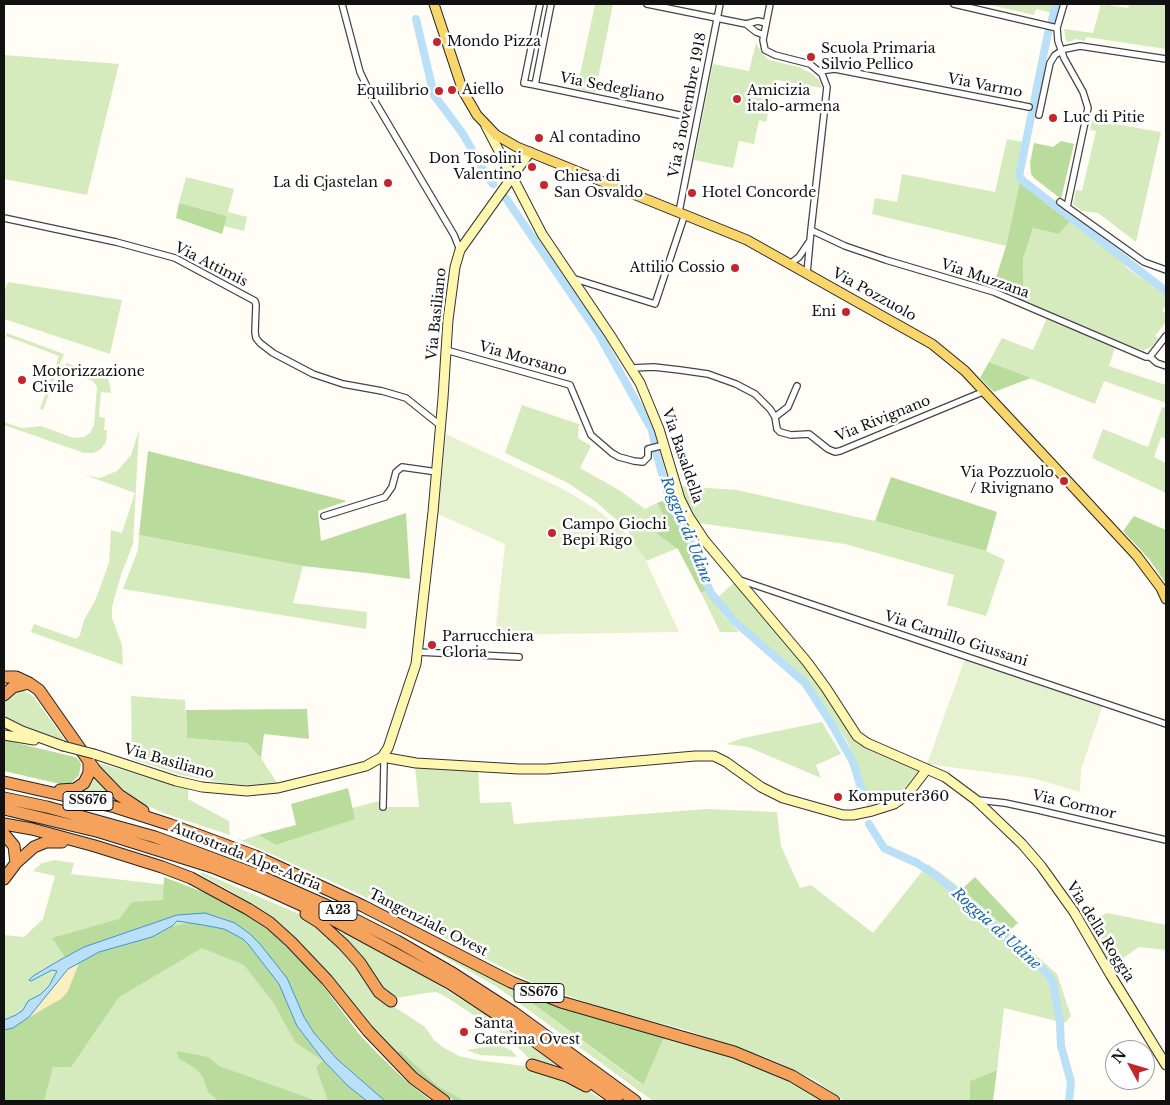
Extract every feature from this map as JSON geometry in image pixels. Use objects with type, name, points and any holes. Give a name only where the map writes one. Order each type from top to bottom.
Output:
[{"type":"highway","points":[[4,677],[16,677],[29,683],[44,696],[92,758],[109,785],[128,802],[171,825]]},
{"type":"highway","points":[[4,683],[12,680],[29,683]]},
{"type":"highway","points":[[4,695],[13,688],[29,683]]},
{"type":"highway","points":[[28,786],[57,790],[75,789],[84,783],[87,778],[92,758]]},
{"type":"highway","name":"Tangenziale Ovest","points":[[4,782],[115,807],[171,825],[255,856],[316,883],[511,982],[561,1002],[734,1052],[792,1076],[834,1101]]},
{"type":"highway","name":"Autostrada Alpe-Adria","points":[[4,798],[47,807],[155,837],[260,876],[330,907],[398,941],[488,996],[634,1100]]},
{"type":"highway","name":"Autostrada Alpe-Adria","points":[[4,810],[100,832],[166,852],[212,867],[285,897],[353,930],[451,984],[510,1023],[617,1101]]},
{"type":"highway","points":[[4,824],[32,829],[96,846],[162,867],[191,878],[228,896],[270,923],[291,942],[368,1031],[414,1078],[444,1101]]},
{"type":"highway","points":[[4,834],[14,846],[16,863]]},
{"type":"highway","points":[[4,879],[16,863],[30,850],[46,842],[96,846]]},
{"type":"highway","points":[[285,897],[319,922],[344,945],[360,963],[379,992],[391,1002]]},
{"type":"highway","points":[[532,1065],[577,1080],[607,1101]]},
{"type":"main road","name":"Via Pozzuolo","points":[[434,4],[463,91],[486,126],[504,140],[530,152],[747,240],[932,344],[965,371],[985,391],[1137,556],[1161,588],[1166,599]]},
{"type":"street","points":[[342,4],[360,72],[371,95],[454,235],[460,250]]},
{"type":"street","points":[[540,4],[524,83],[535,86],[551,4]]},
{"type":"street","points":[[647,4],[746,24],[758,21],[766,23]]},
{"type":"street","name":"Via 3 novembre 1918","points":[[572,278],[655,304],[682,213],[720,4]]},
{"type":"street","points":[[770,4],[764,35],[764,47],[768,52],[804,62],[819,71],[826,82],[827,93],[810,230],[807,273]]},
{"type":"street","points":[[954,4],[1057,28]]},
{"type":"street","points":[[1064,4],[1057,28],[1057,37],[1061,51],[1083,92],[1088,108],[1067,207]]},
{"type":"street","points":[[746,24],[756,32],[764,35]]},
{"type":"street","points":[[1038,115],[1050,63],[1061,51],[1077,46],[1166,59]]},
{"type":"street","name":"Via Varmo","points":[[819,71],[835,69],[1029,107]]},
{"type":"street","name":"Via Sedegliano","points":[[535,86],[684,116]]},
{"type":"street","name":"Via Pozzuolo","points":[[486,126],[512,177]]},
{"type":"street","name":"Via Basiliano","points":[[4,722],[92,758],[202,787],[247,791],[278,788],[366,766],[382,757],[388,748],[416,664],[418,652],[437,472],[454,267],[460,250],[530,152]]},
{"type":"street","name":"Via Basaldella","points":[[512,177],[542,234],[640,382],[650,404],[661,446],[674,483],[689,517],[705,541],[812,668],[857,736],[867,743],[927,769]]},
{"type":"street","points":[[1060,202],[1144,262],[1166,270]]},
{"type":"street","name":"Via Attimis","points":[[4,218],[125,244],[175,258],[255,301],[256,338],[265,348],[313,374],[343,384],[382,391],[406,398],[441,426]]},
{"type":"street","name":"Via Muzzana","points":[[810,230],[844,246],[994,292],[1150,357],[1157,363],[1166,366]]},
{"type":"street","points":[[790,264],[798,257],[810,240]]},
{"type":"street","points":[[1150,357],[1166,336]]},
{"type":"street","name":"Via Morsano","points":[[446,350],[570,385],[591,435],[612,453],[634,461],[646,460],[649,453],[648,449],[661,446]]},
{"type":"street","name":"Via Rivignano","points":[[631,368],[654,367],[708,374],[722,378],[755,394],[770,409],[775,417],[777,429],[780,432],[791,435],[809,434],[828,449],[838,452],[985,391]]},
{"type":"street","points":[[775,417],[788,407],[797,386]]},
{"type":"street","points":[[324,516],[385,497],[392,487],[396,472],[402,467],[437,472]]},
{"type":"street","name":"Via Camillo Giussani","points":[[738,580],[1166,724]]},
{"type":"street","points":[[418,652],[519,657]]},
{"type":"street","name":"Via Basiliano","points":[[4,736],[58,744]]},
{"type":"street","points":[[383,807],[384,764],[382,757],[416,763],[538,769],[714,756],[783,798],[843,815],[872,811],[894,804],[906,795],[927,769]]},
{"type":"street","name":"Via della Roggia","points":[[927,769],[944,777],[976,800],[1022,844],[1060,892],[1087,932],[1110,974],[1166,1065]]},
{"type":"street","name":"Via Cormor","points":[[976,800],[1005,803],[1166,840]]},
{"type":"green space","points":[[595,4],[613,4],[595,93],[577,89]]},
{"type":"green space","points":[[986,4],[1054,4],[1052,13],[1036,9],[1034,15]]},
{"type":"green space","points":[[1101,4],[1128,8],[1130,4],[1166,4],[1166,49],[1086,37],[1085,41],[1076,39],[1069,42],[1066,41],[1064,29],[1093,33]]},
{"type":"green space","points":[[756,43],[769,60],[799,67],[811,73],[819,80],[822,88],[776,80],[766,122],[759,120],[754,144],[739,141],[733,168],[694,160],[713,64],[749,71]]},
{"type":"green space","points":[[4,55],[119,64],[87,195],[4,179]]},
{"type":"green space","points":[[1092,120],[1161,132],[1136,242],[1098,213],[1082,211],[1073,204],[1076,190],[1082,191],[1096,131],[1090,130]]},
{"type":"green space","points":[[1007,139],[1023,142],[1016,177],[1020,181],[1006,246],[872,214],[875,198],[897,202],[902,174],[995,192]]},
{"type":"green space","points":[[1061,141],[1074,144],[1061,199],[1034,178],[1031,174],[1030,163],[1034,143],[1053,147]]},
{"type":"green space","points":[[186,177],[234,189],[228,212],[247,217],[244,231],[224,226],[227,216],[179,203]]},
{"type":"green space","points":[[1020,181],[1071,220],[1059,234],[1033,228],[1023,259],[1024,301],[1000,292],[1002,287],[994,284],[1006,246]]},
{"type":"green space","points":[[179,203],[227,216],[222,234],[176,218]]},
{"type":"green space","points":[[1071,220],[1119,257],[1127,268],[1139,277],[1148,279],[1166,292],[1166,305],[1162,311],[1166,314],[1166,322],[1155,336],[1159,339],[1150,348],[1143,350],[1136,348],[1024,301],[1023,259],[1033,228],[1059,234]]},
{"type":"green space","points":[[8,282],[122,300],[110,354],[4,319],[4,292]]},
{"type":"green space","points":[[1047,318],[1115,347],[1109,366],[1166,385],[1166,403],[1104,381],[1095,404],[989,362],[1002,338],[1033,350]]},
{"type":"green space","points":[[7,333],[64,354],[60,364],[65,366],[66,363],[90,371],[93,366],[106,375],[111,393],[101,392],[99,417],[105,418],[104,430],[107,430],[106,442],[100,450],[93,453],[84,453],[4,425],[4,422],[22,428],[41,426],[74,438],[84,437],[90,433],[94,425],[97,387],[93,381],[58,369],[43,410],[40,409],[59,356],[6,336]]},
{"type":"green space","points":[[989,362],[1031,378],[994,392],[980,378]]},
{"type":"green space","points":[[522,405],[579,424],[578,438],[591,446],[580,468],[619,490],[645,509],[657,503],[671,528],[657,533],[678,548],[646,561],[633,542],[628,530],[596,502],[568,483],[505,453]]},
{"type":"green space","points":[[1162,407],[1166,408],[1166,439],[1161,437],[1154,457],[1166,463],[1166,493],[1092,458],[1103,429],[1148,447]]},
{"type":"green space","points":[[139,430],[133,544],[121,575],[112,607],[112,618],[122,645],[123,665],[31,632],[34,624],[76,639],[80,635],[84,620],[95,601],[109,563],[111,530],[122,533],[135,493],[85,475],[100,478],[117,471],[131,455]]},
{"type":"green space","name":"Campo Giochi Bepi Rigo","points":[[446,434],[563,489],[596,509],[621,529],[646,561],[679,632],[495,635],[505,544],[438,514]]},
{"type":"green space","points":[[148,451],[347,501],[318,511],[321,541],[406,513],[410,579],[303,566],[139,535]]},
{"type":"green space","points":[[891,477],[997,512],[986,551],[875,521]]},
{"type":"green space","points":[[679,486],[737,490],[875,521],[986,551],[1005,560],[986,616],[947,605],[954,575],[845,544],[698,523]]},
{"type":"green space","points":[[667,499],[671,510],[689,541],[692,554],[707,590],[701,593],[678,549],[656,533],[670,528],[657,503]]},
{"type":"green space","points":[[1134,516],[1166,530],[1165,582],[1149,559],[1123,531]]},
{"type":"green space","points":[[139,535],[303,566],[293,603],[367,612],[366,629],[123,589],[138,550]]},
{"type":"green space","points":[[735,582],[816,680],[846,727],[919,770],[899,795],[878,804],[867,806],[864,788],[848,743],[815,692],[800,674],[746,629],[718,597]]},
{"type":"green space","points":[[707,590],[723,615],[739,632],[720,632],[701,593]]},
{"type":"green space","points":[[970,659],[1103,705],[1081,770],[1080,792],[1032,778],[927,764],[964,661]]},
{"type":"green space","points":[[24,691],[33,696],[68,744],[61,743],[40,732],[7,720],[4,712],[5,702],[15,692]]},
{"type":"green space","points":[[131,696],[185,700],[187,738],[247,743],[261,758],[277,783],[252,786],[223,783],[181,775],[132,759]]},
{"type":"green space","points":[[307,709],[309,739],[264,734],[261,758],[247,743],[187,738],[186,710]]},
{"type":"green space","points":[[822,722],[841,754],[816,765],[821,778],[748,747],[726,744],[743,738]]},
{"type":"green space","points":[[4,740],[75,757],[81,764],[79,775],[71,783],[60,784],[4,771]]},
{"type":"green space","points":[[95,762],[188,789],[188,799],[229,821],[230,835],[163,813],[144,804],[120,787]]},
{"type":"green space","points":[[415,766],[478,769],[480,803],[511,802],[514,824],[706,809],[777,812],[781,846],[800,888],[811,885],[873,933],[928,864],[962,889],[1057,974],[1071,1016],[1065,1023],[1004,1008],[997,1070],[970,1081],[970,1101],[845,1101],[815,1080],[770,1059],[686,1030],[605,1009],[531,982],[359,894],[238,839],[243,840],[258,835],[278,845],[354,819],[352,808],[387,799],[387,807],[419,807]]},
{"type":"green space","points":[[92,772],[105,788],[116,801],[80,791]]},
{"type":"green space","points":[[348,788],[355,819],[277,845],[258,835],[296,825],[291,804]]},
{"type":"green space","points":[[55,860],[74,863],[71,874],[176,886],[229,908],[381,1064],[426,1101],[4,1101],[4,935],[24,937],[43,919],[55,876],[33,871],[42,863]]},
{"type":"green space","points":[[201,872],[304,916],[338,942],[384,1000],[425,1027],[434,1040],[444,1048],[459,1056],[477,1060],[532,1067],[583,1087],[604,1101],[464,1101],[459,1099],[438,1086],[400,1050],[396,1054],[253,906],[201,875]]},
{"type":"green space","points":[[164,877],[221,899],[256,920],[275,935],[315,975],[359,1034],[406,1081],[431,1101],[385,1101],[337,1059],[309,1027],[280,969],[250,934],[235,923],[195,914],[177,915],[84,947],[65,957],[52,938],[119,919],[132,902],[163,900]]},
{"type":"green space","points":[[975,877],[1018,923],[1009,931],[962,889]]},
{"type":"green space","points":[[1107,913],[1166,925],[1166,950],[1139,947],[1112,966],[1087,925]]},
{"type":"green space","points":[[190,923],[224,929],[243,939],[248,944],[279,984],[297,1026],[314,1049],[340,1078],[367,1101],[328,1101],[316,1067],[323,1061],[295,1042],[273,1002],[244,965],[202,948],[119,997],[71,1067],[53,1067],[44,1101],[4,1101],[4,1030],[13,1028],[43,1009],[72,981],[79,963],[99,952],[152,937],[172,926]]},
{"type":"green space","points":[[388,925],[499,979],[642,1085],[665,1035],[715,1050],[795,1083],[826,1101],[653,1101],[497,987]]},
{"type":"green space","points":[[343,932],[427,978],[485,1014],[560,1067],[532,1061],[507,1037],[436,992],[397,998],[388,995],[341,936]]},
{"type":"green space","points":[[499,979],[665,1035],[643,1085]]},
{"type":"green space","points":[[499,1045],[511,1050],[516,1057],[480,1055],[466,1050]]},
{"type":"green space","points":[[400,1050],[438,1086],[464,1101],[455,1101],[425,1081],[396,1054]]},
{"type":"green space","points":[[177,1051],[208,1057],[219,1066],[317,1101],[219,1101],[208,1092],[203,1077],[195,1068],[178,1058]]},
{"type":"green space","points":[[997,1070],[993,1101],[970,1101],[970,1081]]},
{"type":"sand","points":[[79,963],[68,991],[61,999],[29,1017],[68,969]]},
{"type":"water","points":[[205,913],[235,923],[260,944],[287,978],[304,1017],[314,1033],[337,1059],[385,1101],[367,1101],[348,1086],[324,1061],[297,1026],[279,984],[243,939],[224,929],[203,925],[177,921],[172,926],[152,937],[99,952],[68,969],[29,1017],[13,1028],[4,1030],[4,1020],[16,1015],[23,1010],[28,1001],[41,994],[49,986],[57,971],[52,970],[31,981],[29,980],[60,960],[84,947],[177,915]]},
{"type":"waterway","points":[[1052,20],[1056,4]]},
{"type":"waterway","name":"Roggia di Udine","points":[[416,19],[434,95],[463,134],[493,184]]},
{"type":"waterway","points":[[1048,33],[1019,176],[1166,291]]},
{"type":"waterway","name":"Roggia di Udine","points":[[505,197],[598,333],[652,430],[667,492],[690,540],[699,567],[711,593],[733,620],[805,683],[853,762],[862,791]]},
{"type":"waterway","points":[[1122,258],[1126,264],[1140,275],[1149,278]]},
{"type":"waterway","name":"Roggia di Udine","points":[[869,824],[884,848],[917,863],[937,876],[981,913],[1002,935],[1038,964],[1049,976],[1053,983],[1060,1023],[1061,1046],[1071,1082],[1069,1101]]},
{"type":"place","name":"Mondo Pizza","points":[[437,42]]},
{"type":"place","name":"Scuola Primaria Silvio Pellico","points":[[811,57]]},
{"type":"place","name":"Aiello","points":[[452,90]]},
{"type":"place","name":"Equilibrio","points":[[439,91]]},
{"type":"place","name":"Amicizia italo-armena","points":[[737,99]]},
{"type":"place","name":"Luc di Pitie","points":[[1053,118]]},
{"type":"place","name":"Al contadino","points":[[539,138]]},
{"type":"place","name":"Don Tosolini Valentino","points":[[532,167]]},
{"type":"place","name":"La di Cjastelan","points":[[388,183]]},
{"type":"place","name":"Chiesa di San Osvaldo","points":[[544,185]]},
{"type":"place","name":"Hotel Concorde","points":[[692,193]]},
{"type":"place","name":"Attilio Cossio","points":[[735,268]]},
{"type":"place","name":"Eni","points":[[846,312]]},
{"type":"place","name":"Motorizzazione Civile","points":[[22,380]]},
{"type":"place","name":"Via Pozzuolo / Rivignano","points":[[1064,481]]},
{"type":"place","name":"Campo Giochi Bepi Rigo","points":[[552,533]]},
{"type":"place","name":"Parrucchiera Gloria","points":[[432,645]]},
{"type":"place","name":"Komputer360","points":[[838,797]]},
{"type":"place","name":"Santa Caterina Ovest","points":[[464,1032]]}]
